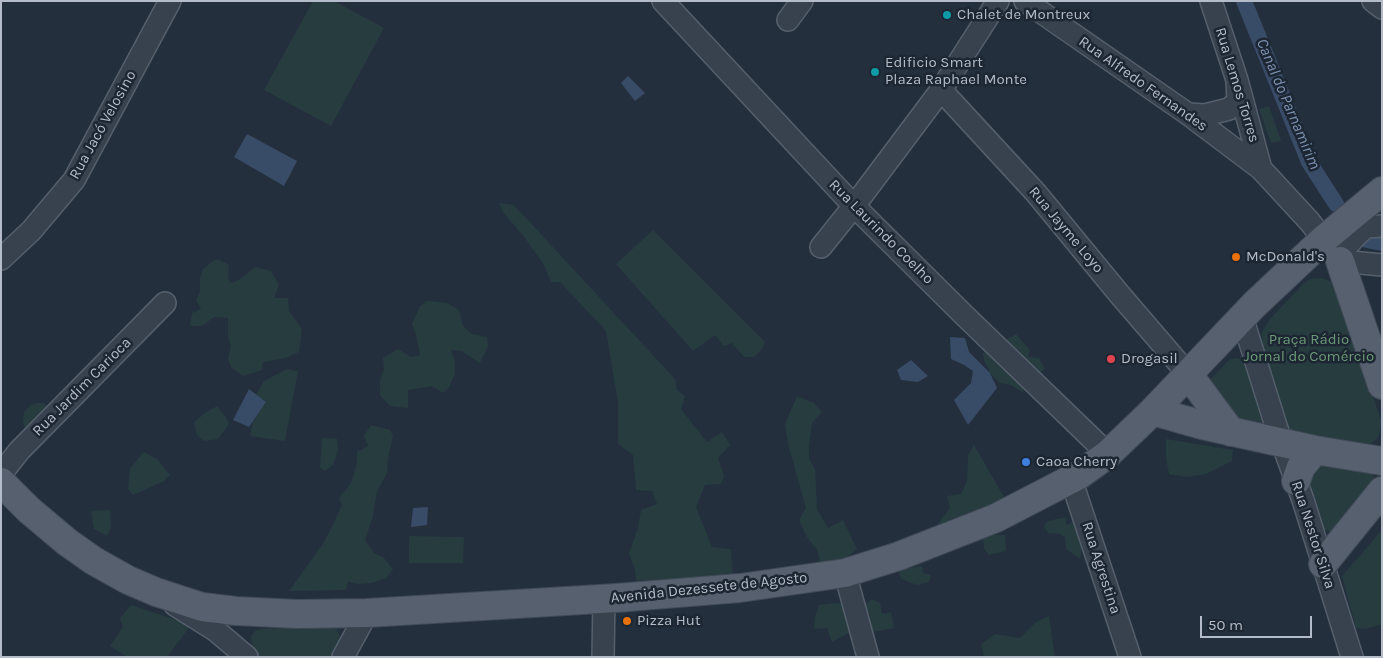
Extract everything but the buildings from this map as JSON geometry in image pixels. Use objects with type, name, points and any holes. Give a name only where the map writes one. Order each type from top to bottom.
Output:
[{"type":"main road","name":"Avenida Dezessete de Agosto","points":[[1,482],[29,510],[67,542],[94,561],[128,580],[156,592],[202,607],[236,611],[297,614],[367,613],[604,598],[740,588],[844,572],[899,556],[996,518],[1072,479],[1108,454],[1153,411],[1242,317],[1323,240],[1382,190]]},
{"type":"main road","points":[[1349,261],[1382,385]]},
{"type":"main road","points":[[1188,374],[1232,432]]},
{"type":"main road","points":[[1153,411],[1232,432],[1315,450],[1376,455]]},
{"type":"main road","points":[[1296,481],[1301,467],[1315,450]]},
{"type":"main road","points":[[1323,564],[1382,491]]},
{"type":"street","name":"Rua Jacó Velosino","points":[[1,259],[31,231],[74,180],[170,1]]},
{"type":"street","name":"Rua Laurindo Coelho","points":[[663,1],[854,206],[1108,454]]},
{"type":"street","points":[[788,20],[802,1]]},
{"type":"street","points":[[821,247],[941,90],[998,1]]},
{"type":"street","name":"Rua Alfredo Fernandes","points":[[1025,1],[1188,114],[1261,169],[1310,222],[1323,240]]},
{"type":"street","name":"Rua Lemos Torres","points":[[1211,1],[1237,80],[1261,169]]},
{"type":"street","points":[[1373,1],[1382,8]]},
{"type":"street","points":[[1188,114],[1205,115],[1229,109],[1238,101],[1237,80]]},
{"type":"street","name":"Rua Jayme Loyo","points":[[941,90],[1036,193],[1188,374]]},
{"type":"street","points":[[1349,261],[1347,246],[1358,234],[1366,227],[1382,226]]},
{"type":"street","points":[[1323,240],[1349,261],[1382,265]]},
{"type":"street","name":"Rua Jardim Carioca","points":[[1,474],[19,451],[165,303]]},
{"type":"street","name":"Rua Nestor Silva","points":[[1242,317],[1352,657]]},
{"type":"street","name":"Rua Agrestina","points":[[1072,479],[1130,657]]},
{"type":"street","points":[[844,572],[868,657]]},
{"type":"street","points":[[156,592],[215,630],[247,657]]},
{"type":"street","points":[[603,657],[604,598]]},
{"type":"street","points":[[343,657],[367,613]]},
{"type":"green space","points":[[313,1],[334,1],[384,28],[331,126],[264,90]]},
{"type":"green space","points":[[1269,106],[1281,141],[1271,143],[1259,109]]},
{"type":"green space","points":[[499,203],[514,205],[675,379],[677,390],[685,396],[681,409],[707,442],[722,432],[730,445],[718,458],[724,476],[721,484],[705,485],[696,507],[712,547],[731,549],[733,576],[636,581],[635,570],[629,553],[638,528],[641,510],[657,504],[652,491],[636,490],[633,455],[618,444],[618,402],[606,331],[560,282],[551,282],[544,265],[503,212]]},
{"type":"green space","points":[[653,230],[765,342],[762,349],[754,357],[744,357],[732,343],[724,346],[715,335],[693,351],[616,264]]},
{"type":"green space","points":[[214,260],[220,260],[229,265],[228,279],[232,283],[242,278],[255,267],[271,271],[279,285],[274,298],[288,298],[289,311],[302,329],[299,352],[286,358],[263,362],[262,370],[243,376],[231,367],[228,359],[231,346],[228,335],[228,318],[214,317],[202,326],[190,326],[192,313],[201,309],[196,300],[200,292],[200,277],[203,269]]},
{"type":"green space","name":"Praça Rádio Jornal do Comércio","points":[[1322,278],[1334,283],[1340,292],[1381,421],[1377,439],[1365,448],[1298,435],[1290,430],[1286,425],[1261,344],[1262,332],[1270,319],[1303,284],[1310,279]]},
{"type":"green space","points":[[427,301],[447,303],[459,310],[463,326],[472,334],[487,337],[488,346],[480,363],[461,351],[451,350],[455,361],[455,374],[449,387],[443,393],[432,386],[408,390],[408,408],[390,406],[380,395],[380,380],[384,369],[383,358],[398,349],[411,357],[420,355],[412,324],[420,306]]},
{"type":"green space","points":[[1016,334],[1030,350],[1028,357],[1039,358],[1045,369],[1037,374],[1040,382],[1022,392],[1011,385],[1000,383],[990,373],[983,353]]},
{"type":"green space","name":"Praça Rádio Jornal do Comércio","points":[[1237,358],[1245,362],[1264,421],[1261,424],[1234,428],[1204,386],[1230,359]]},
{"type":"green space","points":[[287,369],[298,371],[285,441],[250,436],[253,422],[266,402],[256,395],[264,381]]},
{"type":"green space","points":[[797,396],[814,403],[822,412],[812,423],[809,446],[809,459],[815,469],[817,509],[828,528],[843,520],[857,549],[839,564],[821,564],[817,550],[807,537],[799,520],[806,508],[788,444],[785,424]]},
{"type":"green space","points":[[43,403],[53,409],[26,430],[23,423],[24,412],[31,405]]},
{"type":"green space","points":[[217,406],[229,424],[218,439],[204,441],[197,435],[194,422]]},
{"type":"green space","points":[[371,425],[390,430],[393,436],[387,473],[377,491],[373,516],[365,540],[374,553],[383,557],[393,569],[386,578],[371,583],[358,584],[348,582],[346,590],[289,591],[322,545],[331,529],[342,505],[339,498],[351,483],[357,463],[357,452],[368,446],[364,436]]},
{"type":"green space","points":[[322,438],[337,439],[338,450],[333,465],[325,471],[320,468]]},
{"type":"green space","points":[[1166,439],[1233,450],[1232,461],[1206,474],[1187,477],[1169,474],[1166,458]]},
{"type":"green space","points":[[974,445],[1007,502],[953,518],[935,528],[950,508],[947,496],[961,494],[967,481],[968,455]]},
{"type":"green space","points":[[144,452],[157,459],[170,475],[164,481],[133,495],[128,489],[130,468]]},
{"type":"green space","points":[[1318,461],[1372,473],[1377,483],[1331,532],[1323,529],[1319,524],[1305,472]]},
{"type":"green space","points":[[110,510],[111,528],[107,536],[94,529],[91,511]]},
{"type":"green space","points":[[1066,517],[1066,525],[1077,520],[1082,546],[1080,559],[1066,549],[1065,537],[1060,534],[1048,533],[1044,526],[1048,521]]},
{"type":"green space","points":[[1382,530],[1382,624],[1366,629],[1356,628],[1342,576]]},
{"type":"green space","points":[[993,535],[1005,535],[1006,551],[989,555],[984,549],[983,538]]},
{"type":"green space","points":[[409,536],[464,537],[463,563],[409,563]]},
{"type":"green space","points":[[922,566],[923,573],[931,575],[929,582],[917,585],[901,579],[898,570]]},
{"type":"green space","points":[[872,599],[880,603],[882,614],[891,612],[894,628],[873,632],[865,604]]},
{"type":"green space","points":[[846,604],[853,631],[832,642],[827,628],[814,629],[819,605]]},
{"type":"green space","points":[[131,605],[191,625],[167,657],[127,657],[110,646],[123,627],[120,618]]},
{"type":"green space","points":[[1049,616],[1055,657],[984,657],[981,644],[995,634],[1020,638],[1036,622]]},
{"type":"green space","points":[[330,625],[337,629],[340,637],[331,657],[260,657],[252,647],[251,636],[255,631],[261,629]]},
{"type":"water","points":[[628,76],[645,93],[635,101],[621,83]]},
{"type":"water","points":[[247,134],[297,161],[284,186],[234,157]]},
{"type":"water","points":[[950,337],[965,338],[969,352],[990,373],[997,388],[968,425],[954,400],[971,383],[973,371],[951,359]]},
{"type":"water","points":[[911,360],[928,376],[918,382],[901,380],[897,370]]},
{"type":"water","points":[[249,389],[266,402],[249,427],[233,420]]},
{"type":"water","points":[[428,507],[427,525],[411,527],[413,508]]},
{"type":"waterway","name":"Canal do Parnamirim","points":[[1244,1],[1309,162],[1336,204]]},
{"type":"waterway","name":"Canal do Parnamirim","points":[[1367,240],[1382,243]]},
{"type":"place","name":"Chalet de Montreux","points":[[947,15]]},
{"type":"place","name":"Edificio Smart Plaza Raphael Monte","points":[[875,72]]},
{"type":"place","name":"McDonald's","points":[[1236,257]]},
{"type":"place","name":"Drogasil","points":[[1111,359]]},
{"type":"place","name":"Caoa Cherry","points":[[1026,462]]},
{"type":"place","name":"Pizza Hut","points":[[627,621]]}]
